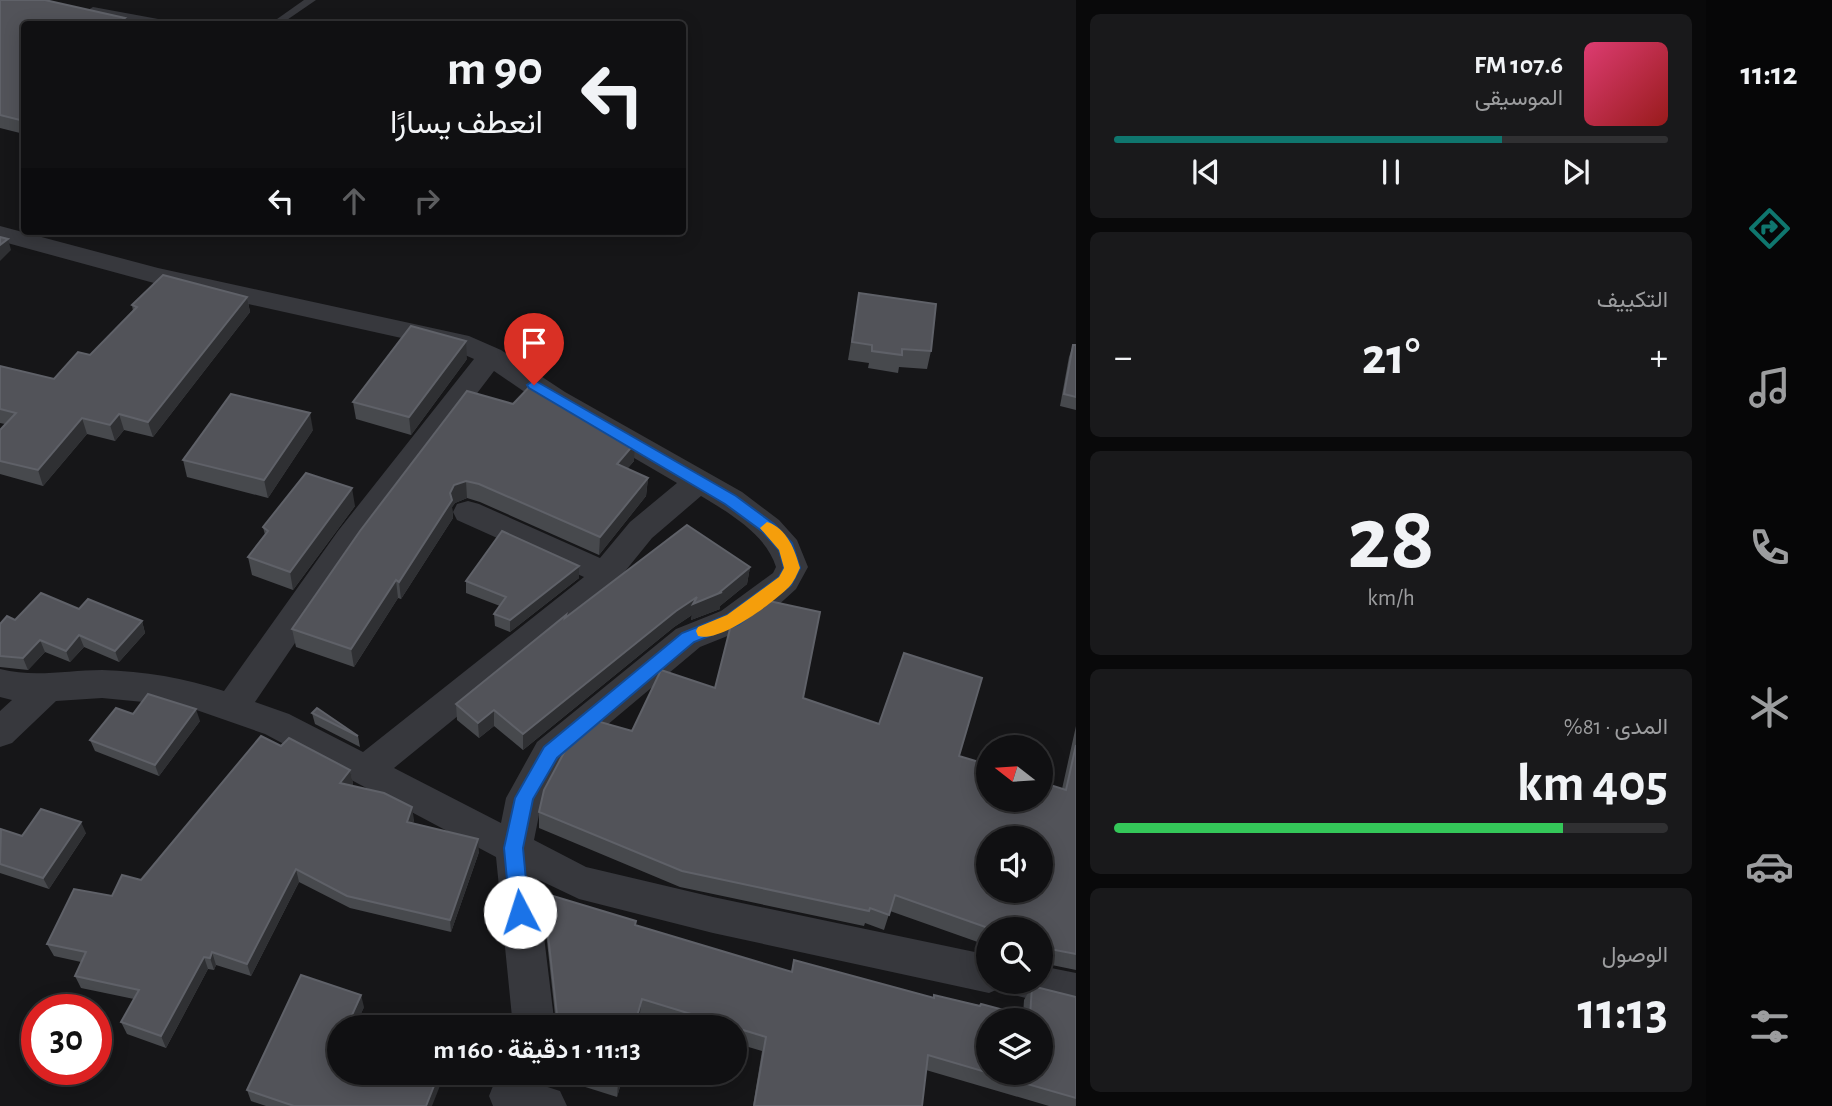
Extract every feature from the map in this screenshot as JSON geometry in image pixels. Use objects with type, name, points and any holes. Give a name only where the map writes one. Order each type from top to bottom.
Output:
[{"type":"street","points":[[0,233],[167,278],[459,342],[491,356],[555,400],[731,500],[768,528],[786,548],[792,568],[785,581],[733,620],[688,638],[550,752],[524,798],[514,848],[533,1015]]},
{"type":"street","points":[[232,708],[349,539],[491,356]]},
{"type":"street","points":[[366,770],[594,587],[641,530],[699,481]]},
{"type":"street","points":[[468,512],[605,573]]},
{"type":"street","points":[[0,682],[24,689],[102,684],[186,692],[276,724],[579,882],[713,915],[976,971]]},
{"type":"street","points":[[0,733],[48,687]]},
{"type":"street","points":[[1053,987],[1076,992]]},
{"type":"lane","points":[[280,21],[311,0]]},
{"type":"lane","points":[[93,10],[153,21]]},
{"type":"building","points":[[0,0],[45,0],[125,18],[120,21],[21,21],[21,120],[0,115]]},
{"type":"building","points":[[0,237],[8,239],[0,245]]},
{"type":"building","points":[[163,275],[247,297],[148,422],[119,414],[110,425],[82,418],[38,470],[0,461],[0,430],[16,413],[0,409],[0,366],[54,379],[78,352],[90,355],[137,307],[132,305]]},
{"type":"building","points":[[859,293],[936,304],[931,351],[902,349],[902,355],[872,351],[872,345],[852,342]]},
{"type":"building","points":[[411,326],[466,341],[409,417],[353,402]]},
{"type":"building","points":[[1073,345],[1076,345],[1076,397],[1064,394]]},
{"type":"building","points":[[533,383],[635,443],[617,464],[648,478],[600,537],[479,484],[466,481],[454,485],[450,493],[452,500],[399,582],[396,580],[351,649],[292,629],[360,531],[467,391],[513,404]]},
{"type":"building","points":[[231,394],[310,413],[264,480],[183,460]]},
{"type":"building","points":[[306,473],[352,488],[290,572],[248,557],[268,531],[263,527]]},
{"type":"building","points":[[687,525],[750,567],[722,592],[693,604],[697,597],[676,611],[523,734],[494,710],[478,723],[456,704],[566,615],[565,618]]},
{"type":"building","points":[[502,531],[579,566],[510,620],[494,614],[506,597],[466,581]]},
{"type":"building","points":[[41,593],[79,609],[88,599],[142,621],[115,651],[79,635],[66,651],[40,640],[23,658],[0,656],[0,624],[7,616],[15,620]]},
{"type":"building","points":[[769,601],[820,612],[803,698],[879,724],[904,653],[982,678],[959,756],[976,761],[976,812],[1054,812],[1054,786],[1066,790],[1076,745],[1076,954],[1053,950],[1053,917],[976,917],[976,924],[895,895],[889,915],[870,908],[869,911],[682,871],[539,812],[544,790],[567,747],[597,721],[632,731],[661,670],[715,688],[732,621]]},
{"type":"building","points":[[148,694],[196,709],[155,765],[90,740],[116,708],[133,714]]},
{"type":"building","points":[[317,708],[358,736],[312,713]]},
{"type":"building","points":[[261,736],[281,746],[289,738],[350,770],[340,783],[384,793],[412,807],[407,822],[478,839],[450,920],[347,896],[296,869],[247,964],[212,952],[210,958],[204,957],[161,1036],[121,1022],[139,990],[75,976],[86,952],[47,944],[74,889],[112,896],[122,875],[141,880]]},
{"type":"building","points":[[41,809],[81,822],[43,878],[0,864],[1,829],[22,836]]},
{"type":"building","points":[[553,896],[636,921],[635,925],[792,972],[794,960],[934,998],[934,995],[996,1008],[976,1008],[976,1069],[928,1055],[922,1106],[754,1106],[766,1037],[747,1031],[747,1015],[694,1015],[642,999],[637,1015],[557,1015],[546,917]]},
{"type":"building","points":[[301,975],[361,995],[352,1015],[327,1015],[327,1085],[434,1085],[426,1106],[294,1106],[247,1090]]},
{"type":"building","points":[[1053,991],[1076,997],[1076,1098],[1031,1085],[1053,1085],[1053,1008],[1031,1008],[1031,994],[1053,994]]},
{"type":"slow traffic","points":[[704,631],[733,620],[785,581],[792,568],[786,548],[767,528]]},
{"type":"route","points":[[520,912],[514,848],[524,798],[550,752],[688,638],[733,620],[763,600],[785,581],[792,568],[786,548],[768,528],[731,500],[555,400],[534,385]]}]
